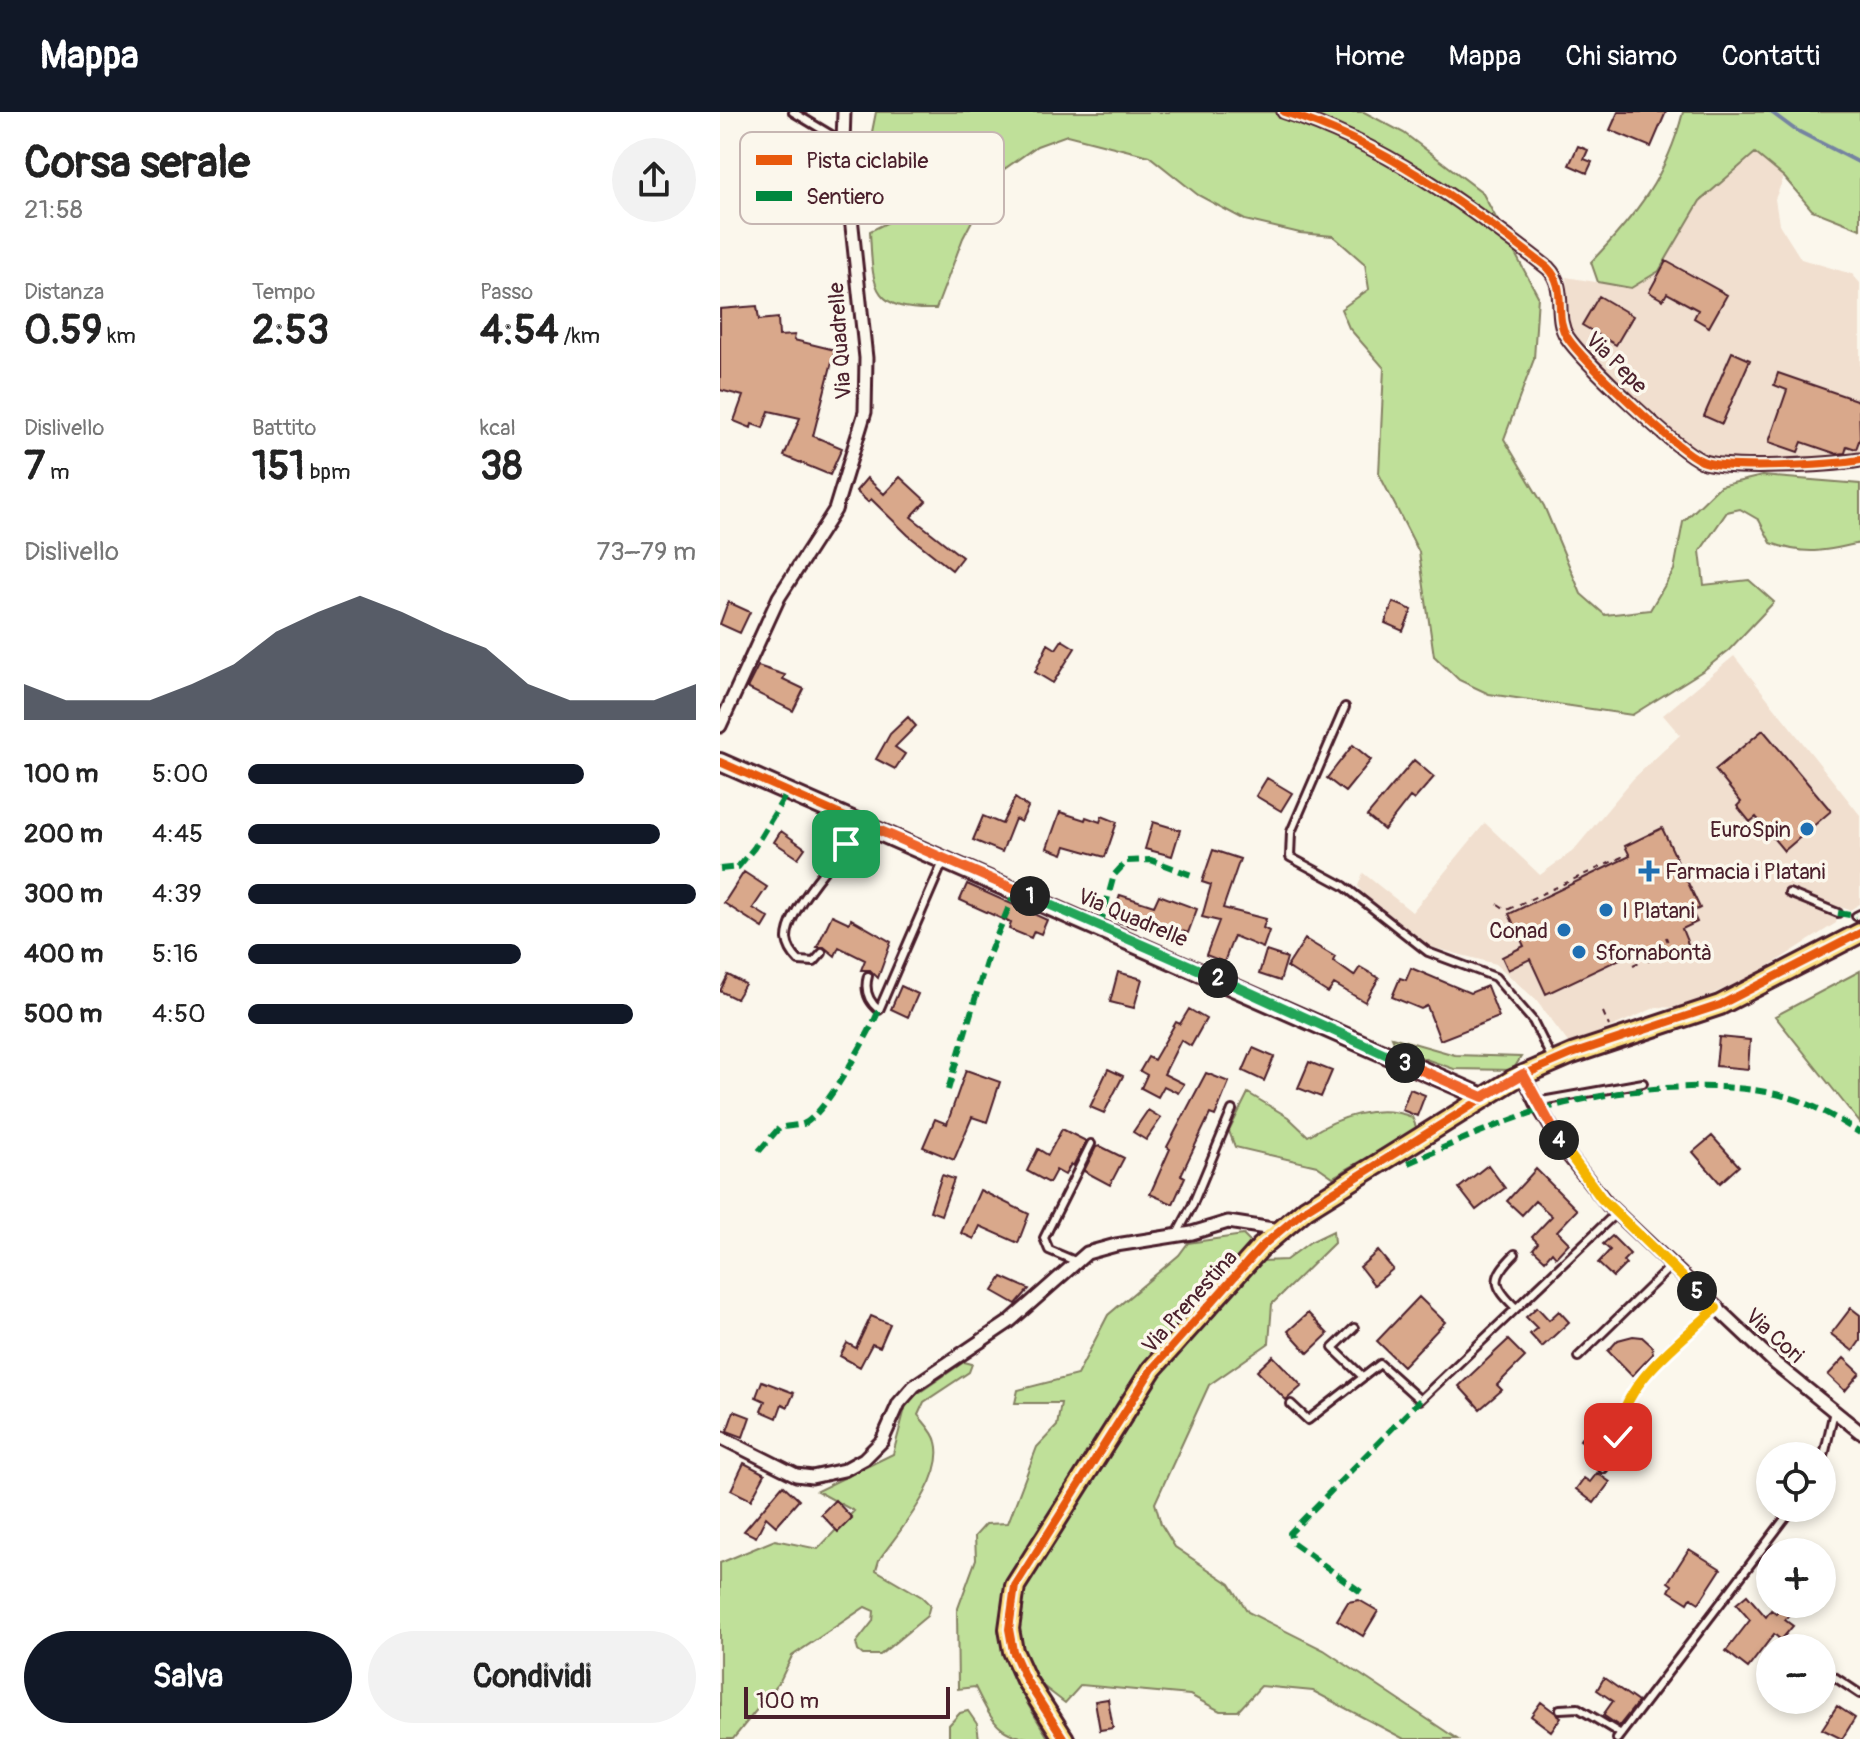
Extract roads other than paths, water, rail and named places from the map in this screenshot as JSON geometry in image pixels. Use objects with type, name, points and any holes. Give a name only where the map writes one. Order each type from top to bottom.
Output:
[{"type":"main road","name":"Via Prenestina","points":[[1064,1739],[1026,1680],[1013,1651],[1010,1615],[1015,1586],[1152,1369],[1279,1230],[1306,1209],[1523,1074],[1572,1054],[1709,1009],[1859,921]]},
{"type":"street","name":"Via Quadrelle","points":[[843,132],[844,112]]},
{"type":"street","name":"Via Pepe","points":[[1284,112],[1327,129],[1433,182],[1548,268],[1558,283],[1567,337],[1623,395],[1691,455],[1705,462],[1730,466],[1860,460]]},
{"type":"street","name":"Via Quadrelle","points":[[720,726],[773,607],[835,510],[865,412],[868,376],[852,224]]},
{"type":"street","name":"Via Quadrelle","points":[[720,762],[945,858],[1483,1097]]},
{"type":"street","name":"Via Cori","points":[[1523,1074],[1536,1102],[1582,1175],[1616,1213],[1776,1364],[1860,1432]]},
{"type":"street","points":[[720,1437],[796,1475],[821,1476],[850,1467],[869,1455],[882,1441],[896,1408],[908,1391],[1009,1322],[1075,1261],[1099,1249],[1176,1236],[1228,1222],[1279,1230]]},
{"type":"lane","points":[[793,112],[826,132]]},
{"type":"lane","points":[[1345,707],[1294,826],[1289,853],[1293,860],[1351,891],[1404,936],[1442,959],[1495,977],[1533,1021],[1553,1061]]},
{"type":"lane","points":[[822,953],[814,962],[799,961],[787,941],[789,926],[820,876],[867,825]]},
{"type":"lane","points":[[868,976],[866,989],[879,1010],[945,858]]},
{"type":"lane","points":[[1789,893],[1838,913]]},
{"type":"lane","points":[[1536,1102],[1643,1083]]},
{"type":"lane","points":[[1176,1236],[1192,1206],[1232,1110]]},
{"type":"lane","points":[[1075,1261],[1049,1250],[1044,1238],[1091,1144]]},
{"type":"lane","points":[[1291,1404],[1308,1420],[1380,1364],[1420,1400],[1616,1213]]},
{"type":"lane","points":[[1515,1254],[1500,1270],[1497,1285],[1516,1308]]},
{"type":"lane","points":[[1578,1357],[1671,1266]]},
{"type":"lane","points":[[1603,1469],[1616,1450],[1621,1420],[1636,1389],[1716,1308]]},
{"type":"lane","points":[[1354,1328],[1333,1348],[1363,1377]]},
{"type":"lane","points":[[1827,1442],[1834,1411]]},
{"type":"lane","points":[[1560,1709],[1578,1708],[1619,1736],[1782,1522]]},
{"type":"lane","points":[[1836,1678],[1860,1694]]},
{"type":"waterway","points":[[1771,112],[1794,129],[1860,163]]},
{"type":"place","name":"EuroSpin","points":[[1807,829]]},
{"type":"place","name":"Farmacia i Platani","points":[[1649,871]]},
{"type":"place","name":"I Platani","points":[[1606,910]]},
{"type":"place","name":"Conad","points":[[1564,930]]},
{"type":"place","name":"Sfornabontà","points":[[1579,952]]}]
